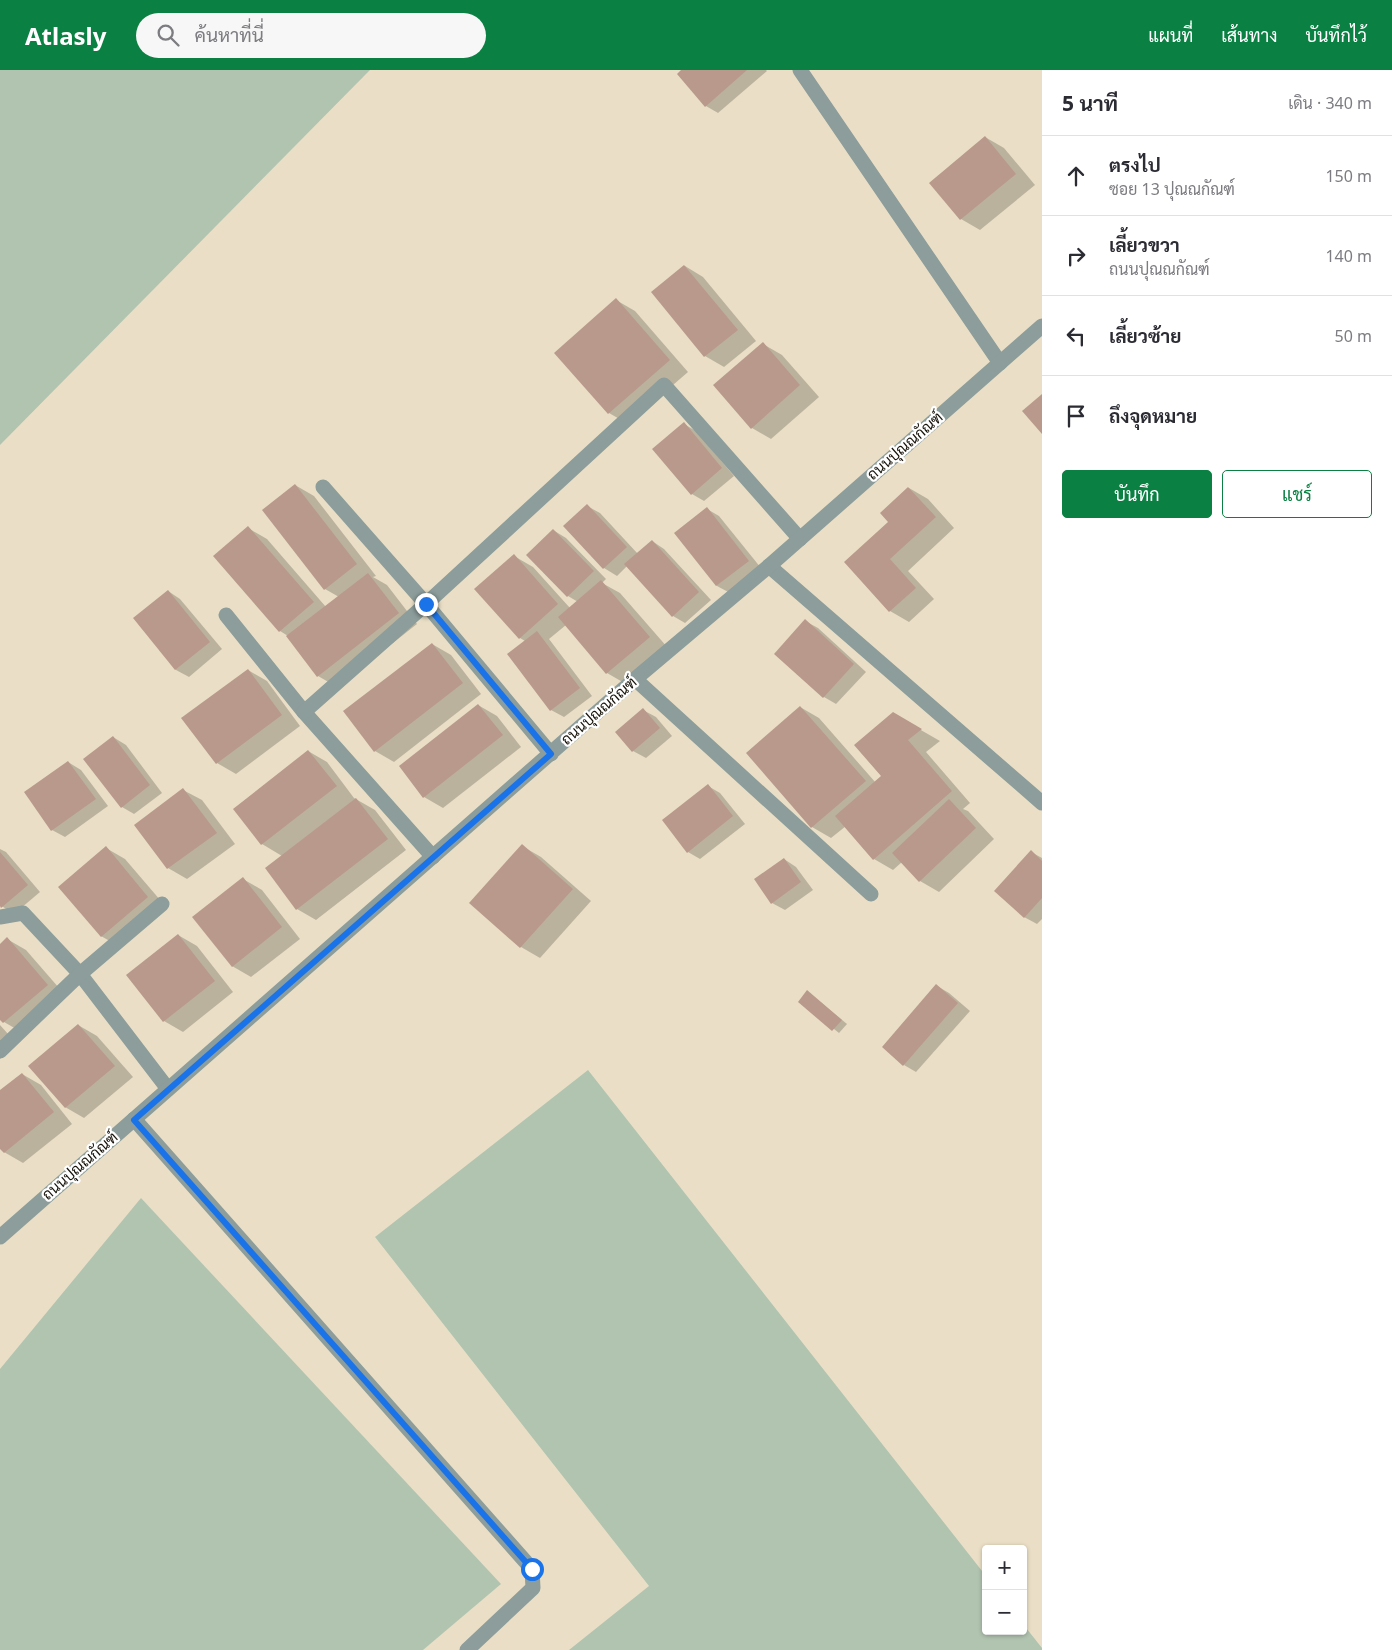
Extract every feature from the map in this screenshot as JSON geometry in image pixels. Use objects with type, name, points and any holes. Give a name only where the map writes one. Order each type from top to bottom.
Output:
[{"type":"street","points":[[800,70],[1000,363]]},
{"type":"street","name":"ถนนปุณณกัณฑ์","points":[[0,1237],[635,679],[769,566],[1042,326]]},
{"type":"street","points":[[304,712],[426,604],[664,385],[800,539]]},
{"type":"street","points":[[323,487],[426,604],[551,754]]},
{"type":"street","points":[[769,566],[1042,803]]},
{"type":"street","points":[[226,615],[304,712],[433,857]]},
{"type":"street","points":[[635,679],[871,894]]},
{"type":"street","points":[[0,1051],[80,974],[162,904]]},
{"type":"street","points":[[0,917],[23,913],[80,974],[168,1089]]},
{"type":"street","points":[[134,1120],[532,1569],[533,1588],[467,1650]]},
{"type":"green space","points":[[0,70],[370,70],[0,445]]},
{"type":"green space","points":[[588,1070],[982,1571],[982,1635],[1027,1635],[1027,1629],[1042,1650],[569,1650],[649,1586],[375,1237]]},
{"type":"green space","points":[[141,1198],[501,1584],[423,1650],[0,1650],[0,1369]]},
{"type":"building","points":[[681,70],[747,70],[705,107],[677,74]]},
{"type":"building","points":[[985,136],[1016,174],[960,220],[929,183]]},
{"type":"building","points":[[684,265],[738,330],[704,357],[651,292]]},
{"type":"building","points":[[616,298],[670,360],[608,414],[554,353]]},
{"type":"building","points":[[763,342],[800,385],[751,429],[713,385]]},
{"type":"building","points":[[1042,394],[1042,434],[1022,411]]},
{"type":"building","points":[[684,422],[722,468],[691,495],[652,449]]},
{"type":"building","points":[[295,484],[357,564],[324,590],[262,510]]},
{"type":"building","points":[[908,487],[936,517],[890,559],[916,588],[889,612],[844,562],[888,522],[880,513]]},
{"type":"building","points":[[587,504],[627,547],[603,569],[563,526]]},
{"type":"building","points":[[707,507],[749,561],[716,586],[674,533]]},
{"type":"building","points":[[248,526],[314,602],[279,632],[213,556]]},
{"type":"building","points":[[553,529],[594,571],[567,597],[526,555]]},
{"type":"building","points":[[652,540],[699,592],[672,617],[624,564]]},
{"type":"building","points":[[514,554],[558,604],[519,639],[474,589]]},
{"type":"building","points":[[368,573],[399,613],[317,677],[286,636]]},
{"type":"building","points":[[601,580],[650,637],[606,674],[558,617]]},
{"type":"building","points":[[168,590],[210,642],[175,670],[133,618]]},
{"type":"building","points":[[805,619],[854,664],[823,698],[774,654]]},
{"type":"building","points":[[537,631],[580,688],[550,711],[507,654]]},
{"type":"building","points":[[432,643],[463,683],[374,752],[343,711]]},
{"type":"building","points":[[248,669],[282,715],[216,764],[181,718]]},
{"type":"building","points":[[478,704],[503,735],[423,798],[399,766]]},
{"type":"building","points":[[800,706],[866,781],[811,828],[746,753]]},
{"type":"building","points":[[643,708],[660,728],[632,752],[615,732]]},
{"type":"building","points":[[893,712],[922,729],[908,740],[952,791],[873,860],[835,816],[881,776],[854,745]]},
{"type":"building","points":[[113,736],[150,785],[121,808],[83,759]]},
{"type":"building","points":[[308,750],[337,786],[261,845],[233,809]]},
{"type":"building","points":[[68,761],[96,799],[51,831],[24,792]]},
{"type":"building","points":[[708,784],[733,816],[687,853],[662,820]]},
{"type":"building","points":[[183,788],[217,833],[167,869],[134,825]]},
{"type":"building","points":[[356,798],[388,839],[296,910],[265,868]]},
{"type":"building","points":[[949,799],[976,828],[919,882],[892,853]]},
{"type":"building","points":[[522,844],[573,889],[520,948],[469,903]]},
{"type":"building","points":[[106,846],[148,897],[101,937],[58,887]]},
{"type":"building","points":[[1031,850],[1042,861],[1042,898],[1024,918],[994,891]]},
{"type":"building","points":[[0,852],[28,885],[1,908],[0,906]]},
{"type":"building","points":[[784,858],[801,882],[771,904],[754,879]]},
{"type":"building","points":[[243,877],[282,927],[232,967],[192,917]]},
{"type":"building","points":[[178,934],[215,981],[163,1022],[126,975]]},
{"type":"building","points":[[7,937],[48,985],[3,1023],[0,1020],[0,944]]},
{"type":"building","points":[[936,984],[958,1003],[903,1066],[882,1047]]},
{"type":"building","points":[[807,990],[842,1020],[832,1031],[798,1002]]},
{"type":"building","points":[[78,1024],[115,1066],[65,1108],[28,1066]]},
{"type":"building","points":[[22,1073],[54,1112],[4,1153],[0,1149],[0,1090]]},
{"type":"route","points":[[426,604],[551,754],[134,1120],[532,1569]]}]
